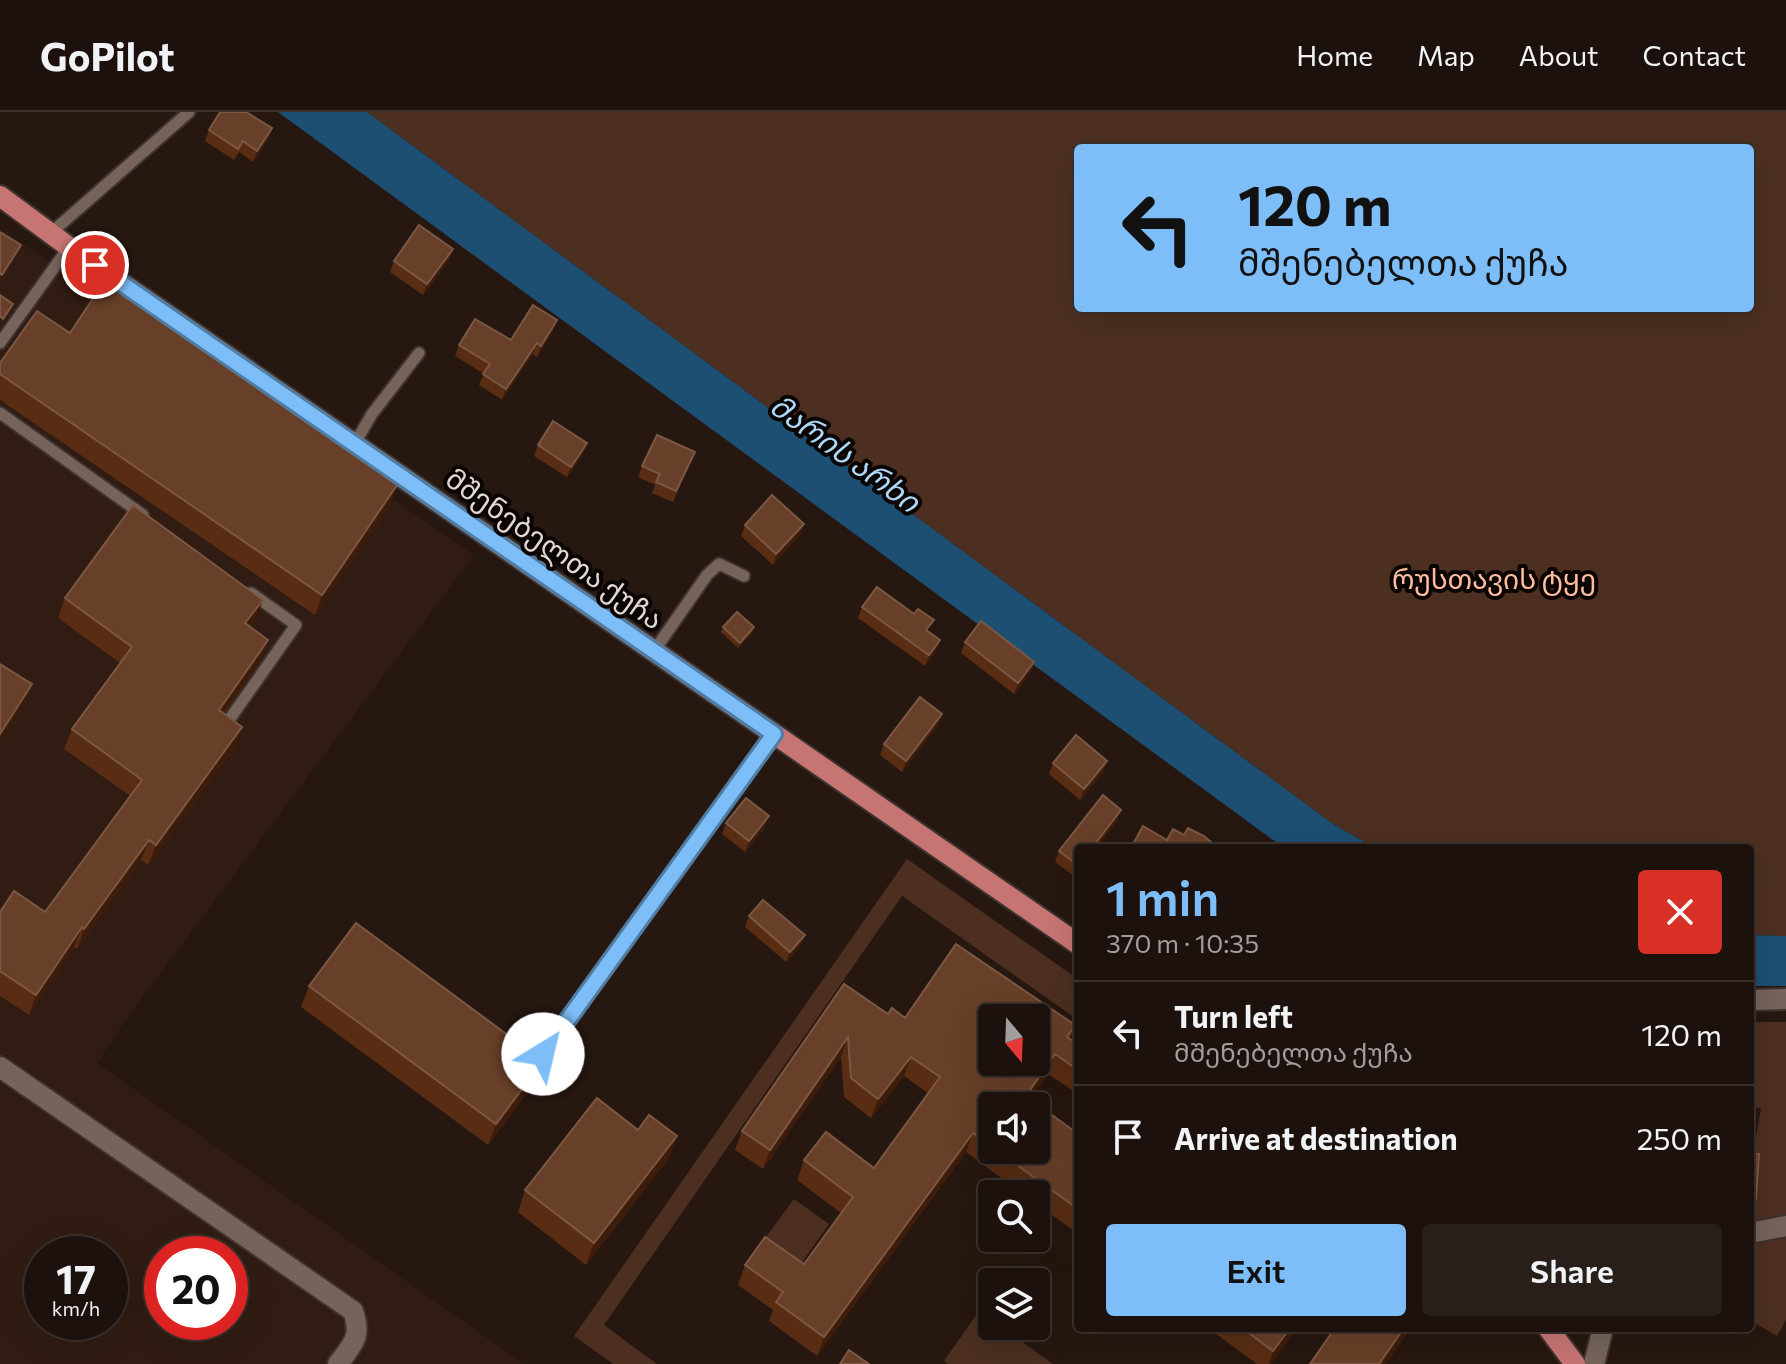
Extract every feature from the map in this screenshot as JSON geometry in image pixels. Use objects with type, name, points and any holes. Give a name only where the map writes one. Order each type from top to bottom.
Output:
[{"type":"main road","name":"მშენებელთა ქუჩა","points":[[0,196],[69,247],[1074,941]]},
{"type":"main road","points":[[1551,1332],[1575,1364]]},
{"type":"street","points":[[1754,1000],[1786,999]]},
{"type":"street","points":[[0,1067],[353,1311],[359,1327],[354,1342],[338,1364]]},
{"type":"street","points":[[1754,1232],[1786,1226]]},
{"type":"street","points":[[1594,1364],[1602,1332]]},
{"type":"lane","points":[[52,232],[189,112]]},
{"type":"lane","points":[[0,343],[69,247]]},
{"type":"lane","points":[[355,443],[372,414],[419,353]]},
{"type":"lane","points":[[0,413],[154,524]]},
{"type":"lane","points":[[654,651],[707,575],[719,564],[744,576]]},
{"type":"lane","points":[[227,723],[296,625],[244,588]]},
{"type":"lane","points":[[543,1054],[774,734]]},
{"type":"shaded area","points":[[0,228],[474,555],[127,1018],[97,1063],[524,1364],[0,1364]]},
{"type":"green space","name":"რუსთავის ტყე","points":[[367,112],[1786,112],[1786,936],[1754,935],[1754,844],[1368,844],[1333,824]]},
{"type":"green space","points":[[907,859],[1074,976],[1074,1017],[902,896],[604,1325],[657,1364],[613,1364],[574,1336]]},
{"type":"green space","points":[[1754,1022],[1786,1022],[1786,1320],[1777,1336],[1754,1322],[1754,1151],[1761,1108],[1754,1107]]},
{"type":"green space","points":[[794,1199],[829,1224],[793,1275],[757,1249]]},
{"type":"green space","points":[[978,1312],[978,1340],[1020,1340],[1053,1364],[948,1364],[944,1361]]},
{"type":"water","points":[[278,112],[367,112],[1333,824],[1368,844],[1279,844]]},
{"type":"water","points":[[1754,935],[1786,936],[1786,986],[1754,986]]},
{"type":"building","points":[[220,112],[246,112],[272,128],[257,151],[243,141],[238,149],[209,130]]},
{"type":"building","points":[[419,225],[453,249],[427,284],[394,261]]},
{"type":"building","points":[[0,232],[21,245],[2,275],[0,274]]},
{"type":"building","points":[[104,282],[397,485],[322,595],[0,374],[0,363],[37,311],[70,333]]},
{"type":"building","points":[[0,295],[13,304],[3,319],[0,316]]},
{"type":"building","points":[[533,305],[557,320],[541,346],[537,343],[506,389],[483,374],[490,364],[459,345],[475,319],[511,340]]},
{"type":"building","points":[[553,421],[587,443],[571,467],[538,445]]},
{"type":"building","points":[[657,435],[695,452],[676,491],[656,482],[660,474],[642,466]]},
{"type":"building","points":[[772,495],[804,524],[776,554],[745,525]]},
{"type":"building","points":[[133,505],[263,600],[245,623],[268,640],[219,710],[242,727],[156,845],[149,840],[84,929],[82,927],[36,995],[0,971],[0,912],[14,891],[45,912],[142,780],[72,729],[132,647],[65,598]]},
{"type":"building","points":[[877,587],[914,614],[918,609],[934,620],[926,630],[940,640],[929,655],[862,607]]},
{"type":"building","points":[[737,612],[754,627],[740,643],[723,627]]},
{"type":"building","points":[[981,621],[1034,662],[1018,683],[965,642]]},
{"type":"building","points":[[0,664],[32,684],[0,734]]},
{"type":"building","points":[[920,697],[942,714],[906,761],[884,744]]},
{"type":"building","points":[[1076,735],[1107,761],[1084,789],[1053,763]]},
{"type":"building","points":[[1103,795],[1121,810],[1095,844],[1074,844],[1074,862],[1059,851]]},
{"type":"building","points":[[746,798],[769,816],[749,841],[726,823]]},
{"type":"building","points":[[1143,826],[1167,840],[1173,829],[1184,835],[1188,828],[1213,844],[1133,844]]},
{"type":"building","points":[[763,900],[805,935],[790,952],[749,916]]},
{"type":"building","points":[[356,923],[543,1061],[496,1124],[309,986]]},
{"type":"building","points":[[956,944],[1044,1004],[978,1004],[978,1076],[1040,1076],[1029,1092],[978,1092],[978,1137],[973,1133],[824,1337],[776,1302],[783,1292],[745,1265],[765,1237],[804,1264],[853,1197],[804,1160],[826,1132],[874,1168],[940,1077],[911,1057],[878,1099],[851,1078],[848,1037],[770,1150],[742,1131],[844,984],[888,1014],[892,1008],[905,1018]]},
{"type":"building","points":[[1050,1008],[1074,1024],[1067,1037],[1074,1041],[1074,1067],[1055,1054],[1050,1061]]},
{"type":"building","points":[[597,1098],[638,1130],[649,1115],[677,1136],[594,1243],[525,1190]]},
{"type":"building","points":[[1050,1114],[1074,1131],[1074,1206],[1050,1189],[1050,1180],[1038,1180],[1015,1164],[1050,1164]]},
{"type":"building","points":[[1754,1154],[1759,1154],[1756,1199]]},
{"type":"building","points":[[1247,1332],[1287,1332],[1273,1351]]},
{"type":"building","points":[[1332,1332],[1401,1332],[1379,1364],[1310,1364]]},
{"type":"building","points":[[849,1350],[869,1364],[840,1364]]},
{"type":"route","points":[[95,265],[774,734],[543,1054]]},
{"type":"water label","name":"მარის არხი","points":[[846,452]]}]
